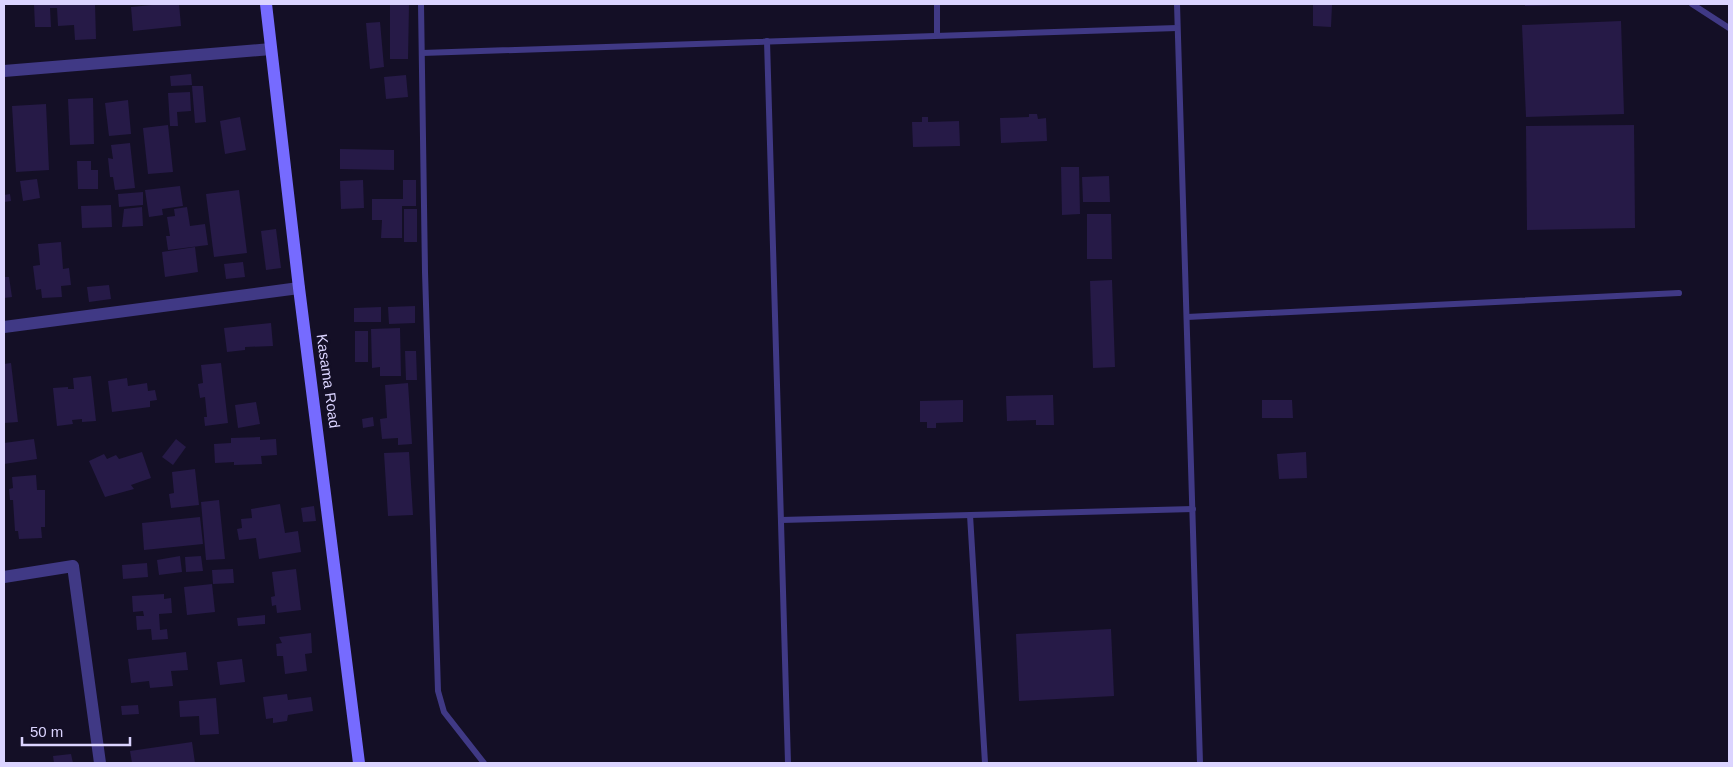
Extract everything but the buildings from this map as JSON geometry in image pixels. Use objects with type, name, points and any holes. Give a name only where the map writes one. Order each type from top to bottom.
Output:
[{"type":"street","name":"Kasama Road","points":[[266,4],[299,288],[359,763]]},
{"type":"street","points":[[4,70],[271,49]]},
{"type":"street","points":[[4,327],[299,288]]},
{"type":"street","points":[[4,577],[72,566],[100,763]]},
{"type":"lane","points":[[421,4],[425,272],[438,692],[444,712],[484,763]]},
{"type":"lane","points":[[936,4],[937,35]]},
{"type":"lane","points":[[1177,4],[1200,763]]},
{"type":"lane","points":[[1692,4],[1729,28]]},
{"type":"lane","points":[[422,53],[1177,28]]},
{"type":"lane","points":[[767,41],[788,763]]},
{"type":"lane","points":[[1187,317],[1679,293]]},
{"type":"lane","points":[[781,520],[1193,509]]},
{"type":"lane","points":[[970,515],[985,763]]}]
